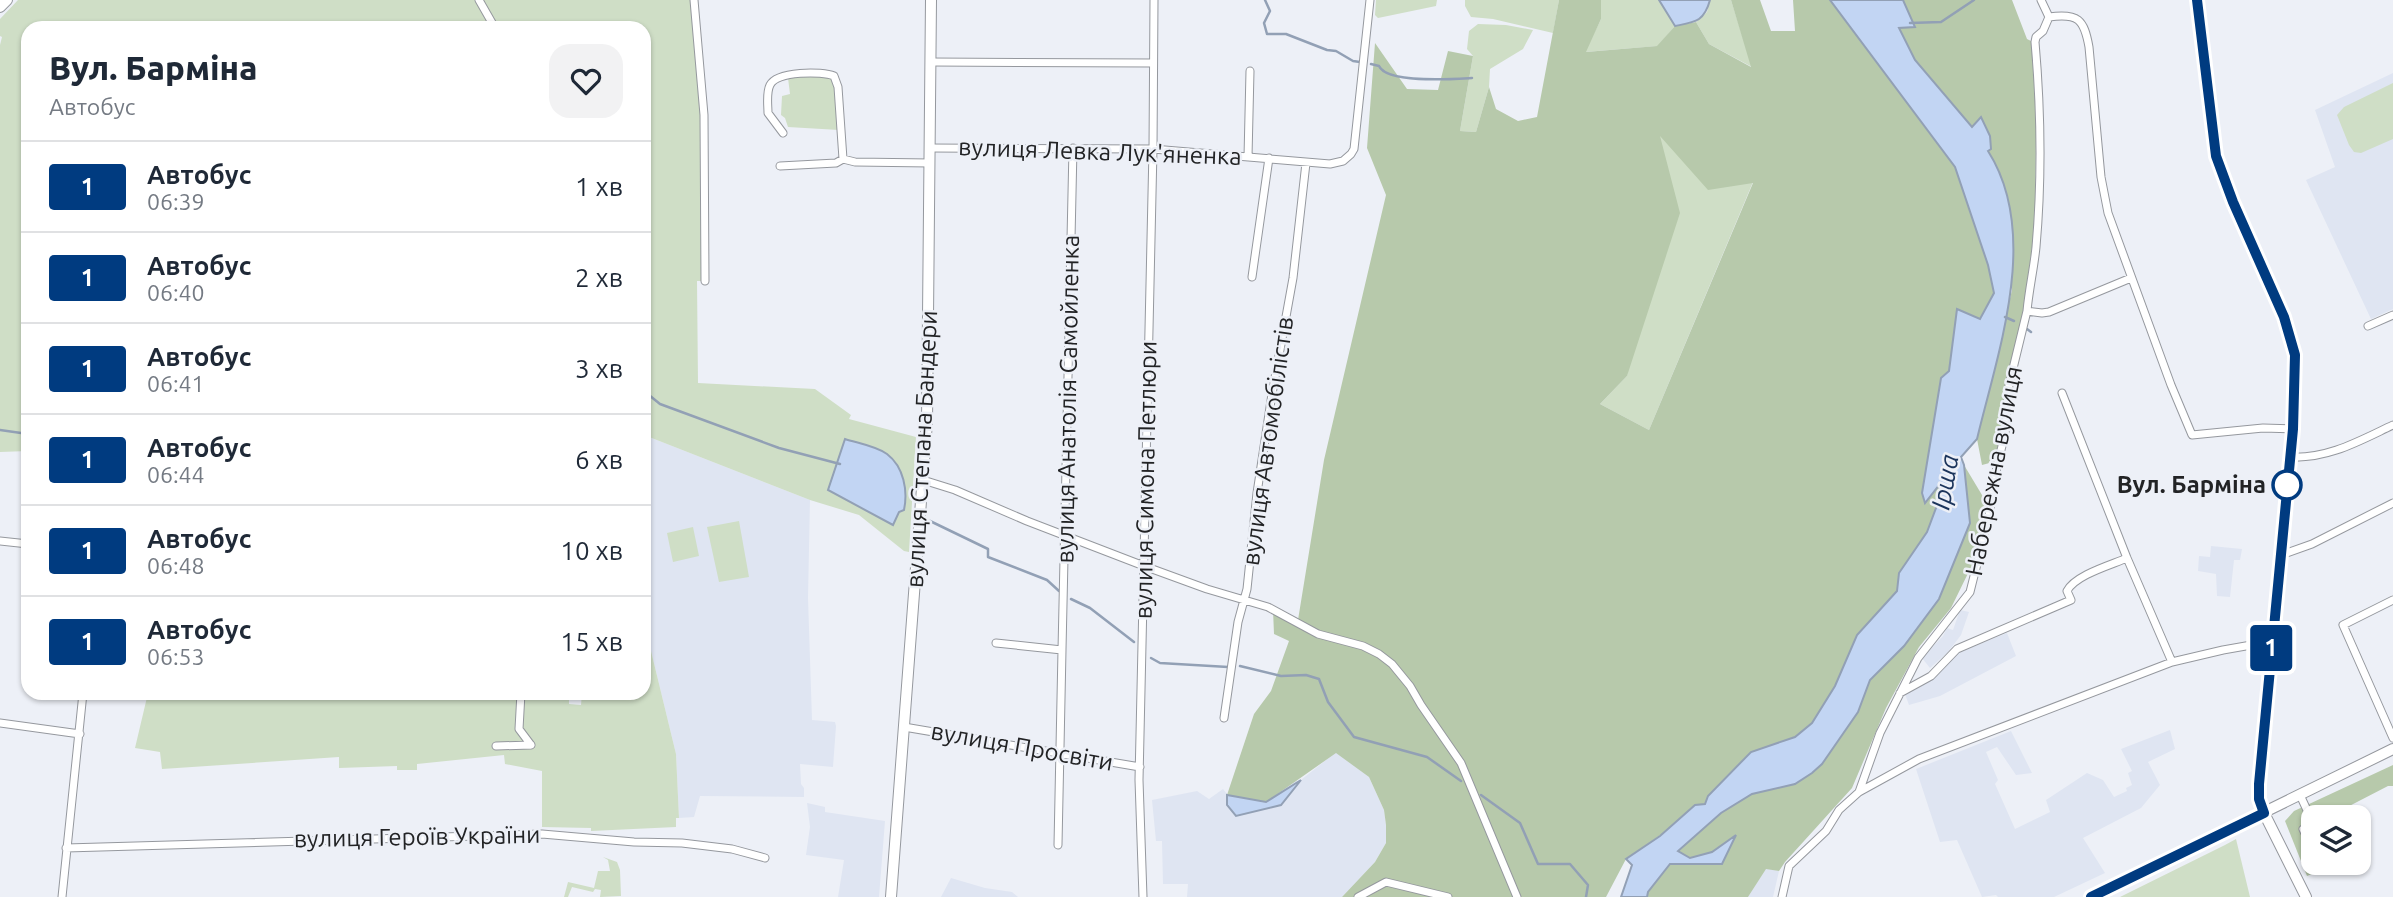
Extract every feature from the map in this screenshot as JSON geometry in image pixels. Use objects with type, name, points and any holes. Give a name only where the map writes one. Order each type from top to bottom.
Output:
[{"type":"street","points":[[0,7],[6,0]]},
{"type":"street","points":[[479,0],[491,21]]},
{"type":"street","points":[[694,0],[704,128],[705,281]]},
{"type":"street","name":"вулиця Степана Бандери","points":[[891,897],[928,401],[931,0]]},
{"type":"street","name":"вулиця Симона Петлюри","points":[[1143,897],[1139,799],[1154,0]]},
{"type":"street","name":"вулиця Левка Лук'яненка","points":[[930,148],[1153,149],[1335,164],[1351,154],[1359,111],[1370,0]]},
{"type":"street","points":[[2041,0],[2049,17],[2076,17],[2084,27],[2104,195],[2131,278],[2189,430],[2192,435],[2197,435],[2263,428],[2293,429]]},
{"type":"street","points":[[2197,0],[2213,139],[2220,170],[2284,317],[2294,348],[2293,429],[2259,795],[2264,813],[2306,897]]},
{"type":"street","name":"Набережна вулиця","points":[[1858,792],[1880,733],[1917,658],[1970,592],[1989,516],[2036,249],[2040,87],[2035,42],[2049,17]]},
{"type":"street","points":[[931,62],[1153,63]]},
{"type":"street","points":[[1248,157],[1250,71]]},
{"type":"street","points":[[783,132],[768,113],[769,86],[779,76],[832,74],[838,87],[844,159]]},
{"type":"street","name":"вулиця Анатолія Самойленка","points":[[1058,845],[1073,148]]},
{"type":"street","name":"вулиця Левка Лук'яненка","points":[[1252,277],[1269,158]]},
{"type":"street","points":[[780,166],[836,163],[844,159],[855,162],[930,163]]},
{"type":"street","name":"вулиця Автомобілістів","points":[[1224,718],[1272,394],[1293,278],[1306,163]]},
{"type":"street","points":[[2027,311],[2049,312],[2131,278]]},
{"type":"street","points":[[2368,326],[2393,315]]},
{"type":"street","points":[[2062,393],[2127,558],[2172,662]]},
{"type":"street","points":[[2290,457],[2308,458],[2329,453],[2393,425]]},
{"type":"street","points":[[923,480],[955,490],[1144,566],[1276,610],[1296,624],[1318,634],[1369,648],[1385,658],[1398,670],[1461,763],[1517,897]]},
{"type":"street","points":[[2281,555],[2312,544],[2393,503]]},
{"type":"street","points":[[0,541],[21,543]]},
{"type":"street","points":[[1900,693],[1931,676],[1957,649],[2071,600],[2067,591],[2070,585],[2127,558]]},
{"type":"street","points":[[2393,600],[2343,625],[2393,738]]},
{"type":"street","points":[[996,643],[1062,650]]},
{"type":"street","name":"Набережна вулиця","points":[[1782,897],[1789,866],[1826,831],[1839,810],[1858,792],[1919,759],[2172,662],[2232,648],[2271,644]]},
{"type":"street","points":[[62,897],[82,700]]},
{"type":"street","points":[[496,746],[531,745],[519,729],[520,700]]},
{"type":"street","points":[[0,723],[80,734]]},
{"type":"street","name":"вулиця Просвіти","points":[[904,727],[1140,767]]},
{"type":"street","points":[[2091,897],[2393,749]]},
{"type":"street","points":[[2300,795],[2305,805]]},
{"type":"street","name":"вулиця Героїв України","points":[[66,848],[542,834],[682,843],[732,849],[765,858]]},
{"type":"street","points":[[1358,897],[1386,882],[1448,897]]},
{"type":"shaded area","points":[[2393,73],[2393,309],[2371,319],[2306,180],[2335,167],[2315,110]]},
{"type":"shaded area","points":[[651,438],[810,500],[808,598],[812,720],[835,722],[836,726],[833,767],[800,764],[804,797],[700,796],[694,817],[679,818],[676,754],[651,651]]},
{"type":"shaded area","points":[[2211,546],[2242,549],[2240,560],[2234,560],[2230,597],[2217,596],[2216,574],[2198,571],[2199,556],[2210,557]]},
{"type":"shaded area","points":[[1960,610],[1969,612],[1961,635],[1948,652],[1930,668],[1922,658],[1947,628],[1953,630]]},
{"type":"shaded area","points":[[2007,633],[2016,656],[1940,696],[1909,705],[1905,694],[1925,684],[1958,653]]},
{"type":"shaded area","points":[[2170,730],[2175,749],[2148,762],[2160,785],[2141,808],[2083,838],[2105,873],[2054,897],[1982,897],[1957,840],[1940,842],[1916,769],[2011,731],[2032,773],[2016,775],[1997,747],[1986,752],[1998,780],[1995,784],[2015,829],[2050,812],[2046,800],[2087,773],[2103,780],[2114,797],[2127,791],[2126,788],[2132,785],[2128,773],[2132,771],[2121,749]]},
{"type":"shaded area","points":[[1336,752],[1369,777],[1384,810],[1386,825],[1386,843],[1375,862],[1342,897],[1187,897],[1188,884],[1163,884],[1162,841],[1156,841],[1152,800],[1197,791],[1209,799],[1223,789],[1228,795],[1301,780]]},
{"type":"shaded area","points":[[807,803],[825,807],[825,812],[885,821],[879,897],[838,897],[844,860],[806,855],[810,827]]},
{"type":"shaded area","points":[[1766,868],[1779,871],[1773,897],[1748,897]]},
{"type":"shaded area","points":[[951,878],[985,888],[1012,892],[1018,897],[941,897]]},
{"type":"green space","points":[[18,0],[694,0],[704,115],[705,281],[697,281],[698,383],[815,389],[851,415],[849,419],[916,437],[909,552],[904,551],[859,515],[810,500],[651,438],[651,21],[21,21],[21,451],[0,452],[0,19]],"holes":[[[887,454],[900,472],[893,525],[828,490]]]},
{"type":"green space","points":[[1376,0],[1437,0],[1436,6],[1378,18],[1375,15]]},
{"type":"green space","points":[[1465,0],[1559,0],[1553,33],[1493,19],[1471,17]]},
{"type":"green space","points":[[1559,0],[1601,0],[1601,19],[1586,52],[1657,46],[1675,26],[1696,22],[1709,44],[1751,67],[1731,0],[1760,0],[1771,31],[1795,31],[1793,0],[1830,0],[1955,167],[1988,265],[1994,293],[1980,320],[1957,310],[1949,372],[1941,378],[1922,493],[1925,502],[1940,483],[1939,500],[1927,532],[1899,573],[1897,591],[1857,635],[1835,686],[1812,723],[1795,737],[1751,752],[1705,804],[1626,859],[1606,897],[1342,897],[1375,862],[1386,843],[1384,810],[1369,777],[1336,753],[1266,802],[1227,795],[1254,714],[1271,691],[1289,641],[1274,634],[1273,610],[1298,620],[1324,460],[1386,195],[1367,148],[1375,43],[1407,89],[1438,90],[1448,51],[1473,56],[1460,131],[1476,132],[1489,87],[1496,109],[1518,121],[1537,117]],"holes":[[[1660,136],[1708,190],[1753,183],[1649,430],[1600,404],[1627,376],[1680,213]]]},
{"type":"green space","points":[[1601,0],[1659,0],[1675,26],[1658,46],[1585,52],[1601,19]]},
{"type":"green space","points":[[1710,0],[1731,0],[1752,67],[1709,44],[1696,22],[1707,12]]},
{"type":"green space","points":[[1902,0],[2012,0],[2027,39],[2037,44],[2035,224],[2024,309],[1997,461],[1982,465],[1977,439],[2012,290],[1981,118],[1973,128],[1915,60],[1899,28],[1915,26]]},
{"type":"green space","points":[[1478,24],[1533,30],[1523,49],[1490,69],[1489,87],[1476,132],[1460,131],[1473,56],[1467,49],[1469,31]]},
{"type":"green space","points":[[829,76],[835,84],[839,130],[788,127],[781,115],[782,96],[790,94],[788,78]]},
{"type":"green space","points":[[2393,83],[2393,139],[2361,153],[2354,152],[2337,115],[2344,107]]},
{"type":"green space","points":[[1659,134],[1753,182],[1649,430],[1600,404],[1627,376]]},
{"type":"green space","points":[[1964,465],[1988,505],[1976,557],[1951,608],[1919,647],[1886,708],[1852,788],[1779,871],[1766,869],[1748,897],[1648,897],[1648,892],[1670,864],[1722,864],[1734,837],[1712,852],[1689,859],[1677,851],[1721,813],[1752,794],[1795,784],[1822,764],[1858,712],[1870,680],[1904,646],[1939,599],[1970,523]]},
{"type":"green space","points":[[739,521],[749,577],[719,582],[707,527]]},
{"type":"green space","points":[[693,527],[699,556],[673,562],[667,533]]},
{"type":"green space","points":[[651,651],[676,754],[679,818],[676,818],[676,827],[591,831],[591,828],[542,827],[542,771],[505,764],[504,755],[417,764],[417,770],[397,770],[397,766],[339,768],[339,757],[162,769],[160,752],[135,748],[146,700],[569,700],[569,704],[581,705],[581,700],[651,700]]},
{"type":"green space","points":[[2393,765],[2393,786],[2351,805],[2307,805]]},
{"type":"green space","points":[[2301,808],[2301,861],[2285,821]]},
{"type":"green space","points":[[2236,839],[2250,897],[2120,897],[2225,845]]},
{"type":"green space","points":[[603,857],[617,862],[621,896],[600,897],[601,890],[595,889],[593,892],[572,887],[568,897],[564,897],[568,882],[594,888],[598,871],[610,871],[608,860]]},
{"type":"water","points":[[1659,0],[1710,0],[1705,13],[1698,20],[1675,26]]},
{"type":"water","name":"Ірша","points":[[1830,0],[1903,0],[1915,27],[1899,28],[1915,60],[1972,127],[1981,117],[1990,136],[1991,149],[1988,151],[2004,184],[2012,219],[2010,293],[2004,331],[1977,439],[1961,457],[1970,523],[1939,599],[1904,646],[1870,680],[1858,712],[1822,764],[1795,784],[1752,794],[1721,813],[1678,851],[1690,858],[1712,852],[1736,835],[1722,864],[1670,864],[1647,897],[1621,897],[1632,865],[1626,859],[1660,836],[1695,805],[1705,804],[1708,796],[1751,752],[1795,737],[1812,723],[1835,686],[1857,635],[1897,591],[1899,573],[1927,532],[1939,500],[1940,484],[1925,503],[1922,493],[1941,378],[1949,371],[1957,309],[1980,319],[1994,293],[1988,265],[1955,167]]},
{"type":"water","points":[[845,439],[883,451],[893,459],[901,472],[905,487],[904,510],[899,512],[893,525],[828,490]]},
{"type":"water","points":[[1301,780],[1281,805],[1236,816],[1227,805],[1227,795],[1266,802]]},
{"type":"waterway","points":[[1265,0],[1270,11],[1264,23],[1267,34],[1286,34],[1360,62]]},
{"type":"waterway","points":[[1910,23],[1941,22],[1974,0]]},
{"type":"waterway","points":[[1371,64],[1394,76],[1407,78],[1472,78]]},
{"type":"waterway","points":[[2005,317],[2014,321]]},
{"type":"waterway","points":[[2027,329],[2031,332]]},
{"type":"waterway","points":[[651,397],[660,404],[779,448],[840,464]]},
{"type":"waterway","points":[[0,430],[21,433]]},
{"type":"waterway","points":[[930,521],[988,549],[988,557],[1047,580],[1059,591]]},
{"type":"waterway","points":[[1071,599],[1090,608],[1134,642]]},
{"type":"waterway","points":[[1151,658],[1160,663],[1228,667]]},
{"type":"waterway","points":[[1240,666],[1281,676],[1306,675],[1319,679],[1328,702],[1354,737],[1427,757],[1461,781]]},
{"type":"waterway","points":[[1481,795],[1520,823],[1538,864],[1570,864],[1588,885],[1586,897]]},
{"type":"bus line","name":"1","points":[[2091,897],[2264,813],[2259,799],[2259,784],[2293,429],[2296,367],[2292,341],[2284,317],[2233,202],[2216,156],[2197,0]]},
{"type":"place","name":"Вул. Барміна","points":[[2287,485]]}]
